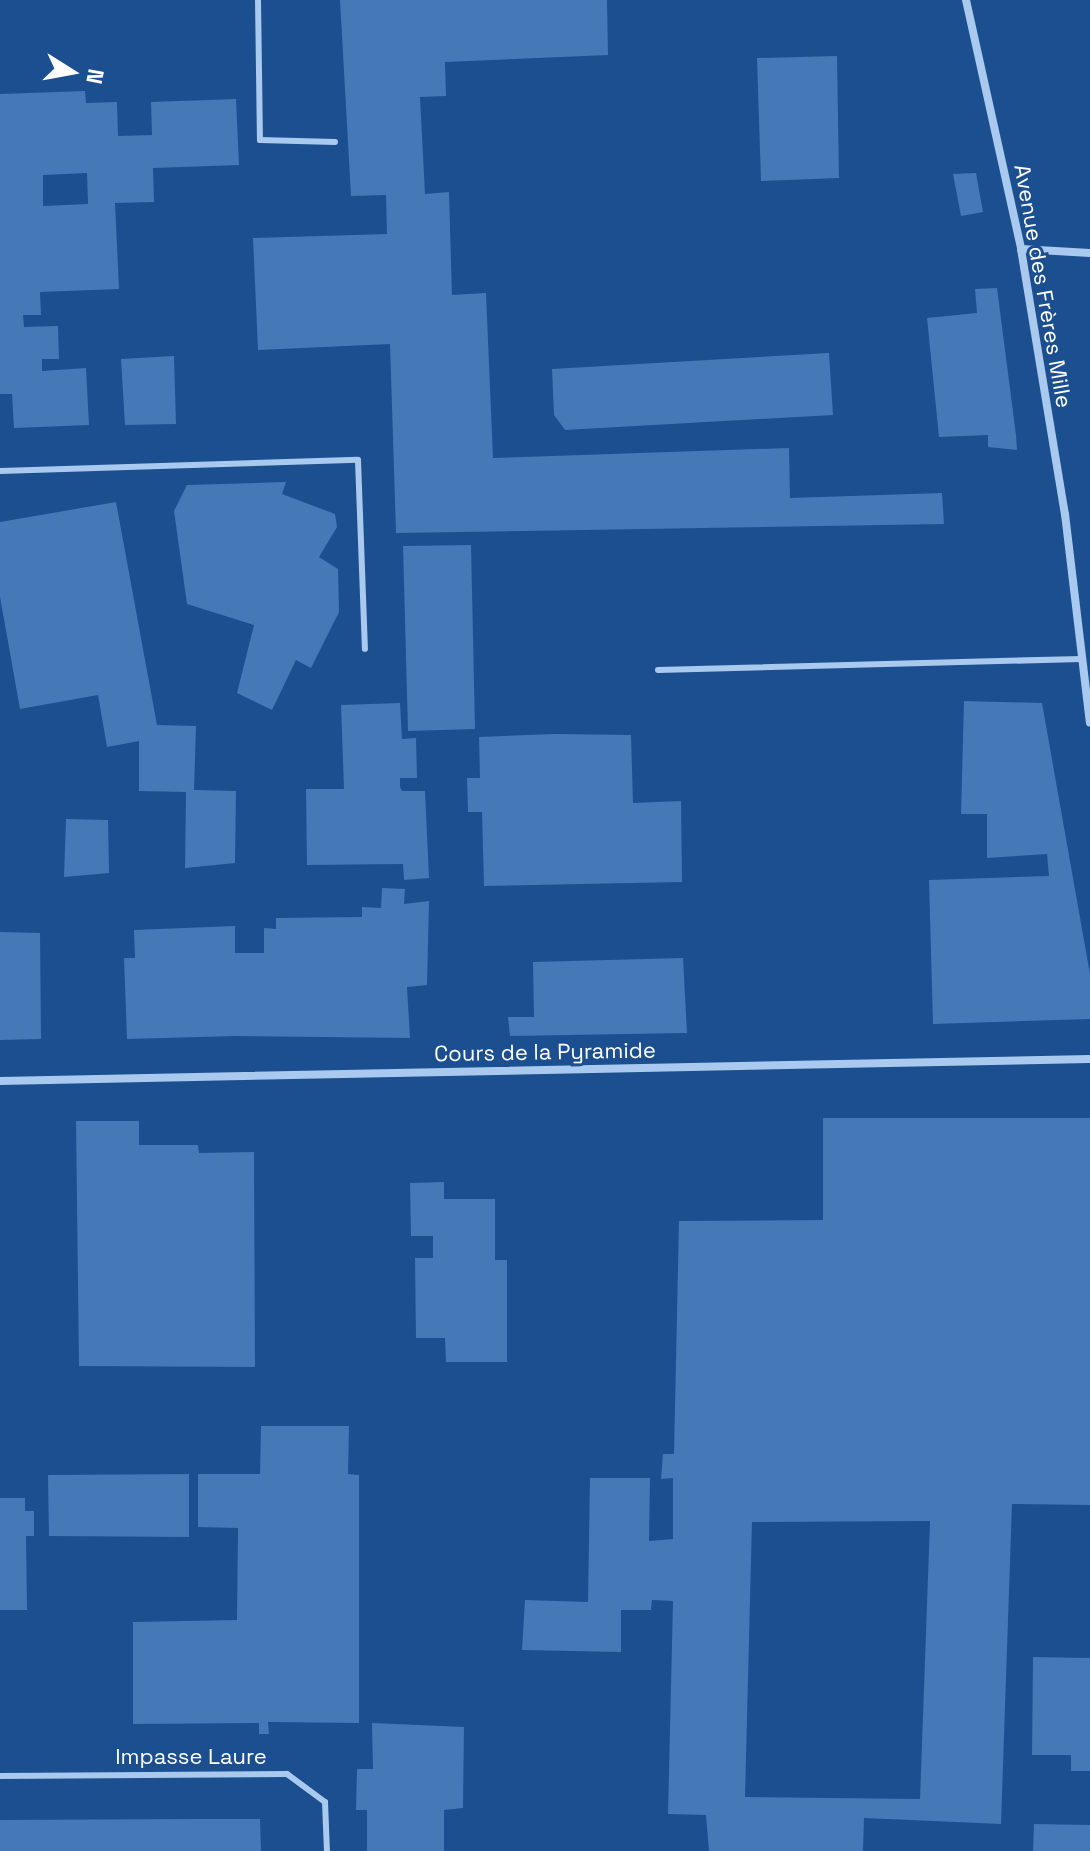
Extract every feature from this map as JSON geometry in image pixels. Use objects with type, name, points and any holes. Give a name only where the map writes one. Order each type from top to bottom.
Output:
[{"type":"street","name":"Avenue des Frères Mille","points":[[966,0],[1021,249],[1065,514],[1090,723]]},
{"type":"street","points":[[1021,249],[1090,253]]},
{"type":"street","name":"Cours de la Pyramide","points":[[0,1081],[1090,1059]]},
{"type":"lane","points":[[258,0],[260,140],[335,142]]},
{"type":"lane","points":[[0,471],[358,460],[365,649]]},
{"type":"lane","points":[[658,670],[1082,659]]},
{"type":"lane","name":"Impasse Laure","points":[[0,1776],[287,1774],[325,1802],[327,1851]]},
{"type":"building","points":[[340,0],[607,0],[608,55],[445,62],[446,96],[420,97],[425,194],[449,192],[452,295],[486,293],[493,458],[789,448],[790,498],[942,493],[944,524],[396,533],[390,344],[258,350],[253,238],[387,234],[386,195],[351,196]]},
{"type":"building","points":[[837,56],[839,178],[761,181],[757,58]]},
{"type":"building","points":[[85,91],[86,103],[117,102],[118,136],[152,135],[151,102],[236,99],[239,165],[153,168],[154,202],[115,203],[119,289],[40,292],[41,315],[23,315],[24,327],[58,326],[59,359],[42,359],[42,371],[86,368],[89,425],[14,428],[12,394],[0,394],[0,94]],"holes":[[[87,173],[88,204],[43,206],[43,175]]]},
{"type":"building","points":[[976,173],[983,212],[961,216],[953,174]]},
{"type":"building","points":[[997,288],[1017,450],[988,447],[988,435],[939,437],[927,318],[977,313],[975,289]]},
{"type":"building","points":[[829,353],[833,415],[565,430],[554,415],[552,369]]},
{"type":"building","points":[[174,356],[176,424],[125,425],[121,359]]},
{"type":"building","points":[[286,482],[282,494],[335,514],[337,527],[319,557],[338,569],[339,612],[311,668],[296,660],[272,710],[237,693],[254,625],[187,604],[174,511],[187,485]]},
{"type":"building","points":[[116,502],[157,725],[196,726],[194,790],[236,791],[235,863],[185,868],[186,792],[139,791],[139,741],[107,747],[98,695],[20,709],[0,597],[0,522]]},
{"type":"building","points":[[471,545],[475,729],[408,731],[403,546]]},
{"type":"building","points":[[964,701],[1042,703],[1090,974],[1090,1019],[933,1024],[929,880],[1049,876],[1047,854],[987,858],[987,814],[961,814]]},
{"type":"building","points":[[400,703],[402,739],[416,738],[417,778],[400,778],[400,787],[402,791],[425,791],[429,878],[404,880],[403,864],[307,865],[306,789],[344,789],[341,705]]},
{"type":"building","points":[[631,735],[633,803],[681,801],[682,882],[484,886],[482,812],[468,812],[467,778],[480,778],[479,737]]},
{"type":"building","points":[[66,819],[108,820],[109,873],[64,877]]},
{"type":"building","points":[[382,888],[405,889],[404,904],[429,901],[427,985],[407,987],[410,1038],[236,1036],[127,1039],[124,958],[135,958],[134,930],[235,926],[235,953],[264,953],[264,928],[276,929],[276,918],[362,917],[362,907],[381,908]]},
{"type":"building","points":[[0,932],[40,933],[41,1039],[0,1040]]},
{"type":"building","points":[[683,958],[687,1033],[510,1036],[508,1017],[534,1017],[533,962]]},
{"type":"building","points":[[823,1118],[1090,1118],[1090,1505],[1012,1504],[1001,1824],[864,1818],[863,1851],[709,1851],[706,1815],[668,1814],[673,1601],[652,1600],[651,1610],[621,1610],[621,1652],[522,1650],[525,1600],[588,1602],[590,1478],[650,1478],[649,1541],[673,1539],[673,1478],[661,1479],[663,1454],[674,1454],[679,1221],[823,1220]],"holes":[[[930,1521],[920,1799],[745,1797],[752,1522]]]},
{"type":"building","points":[[76,1121],[139,1121],[139,1145],[198,1145],[199,1153],[254,1152],[255,1367],[79,1366]]},
{"type":"building","points":[[444,1182],[444,1199],[495,1199],[495,1260],[507,1260],[507,1362],[446,1362],[445,1338],[416,1338],[415,1258],[433,1258],[433,1236],[411,1236],[410,1183]]},
{"type":"building","points":[[261,1426],[349,1426],[348,1474],[359,1475],[359,1723],[268,1722],[269,1734],[259,1734],[259,1723],[133,1724],[133,1622],[237,1620],[238,1528],[198,1527],[198,1474],[260,1474]]},
{"type":"building","points":[[189,1474],[189,1537],[49,1536],[48,1475]]},
{"type":"building","points":[[0,1498],[25,1498],[25,1511],[34,1511],[34,1536],[26,1536],[27,1610],[0,1610]]},
{"type":"building","points":[[1033,1657],[1090,1658],[1090,1771],[1071,1771],[1071,1755],[1032,1755]]},
{"type":"building","points":[[372,1723],[464,1727],[463,1808],[444,1810],[444,1851],[367,1851],[367,1810],[356,1810],[357,1769],[373,1769]]},
{"type":"building","points":[[260,1819],[261,1851],[0,1851],[0,1820]]},
{"type":"building","points":[[1034,1824],[1090,1825],[1090,1851],[1033,1851]]}]
